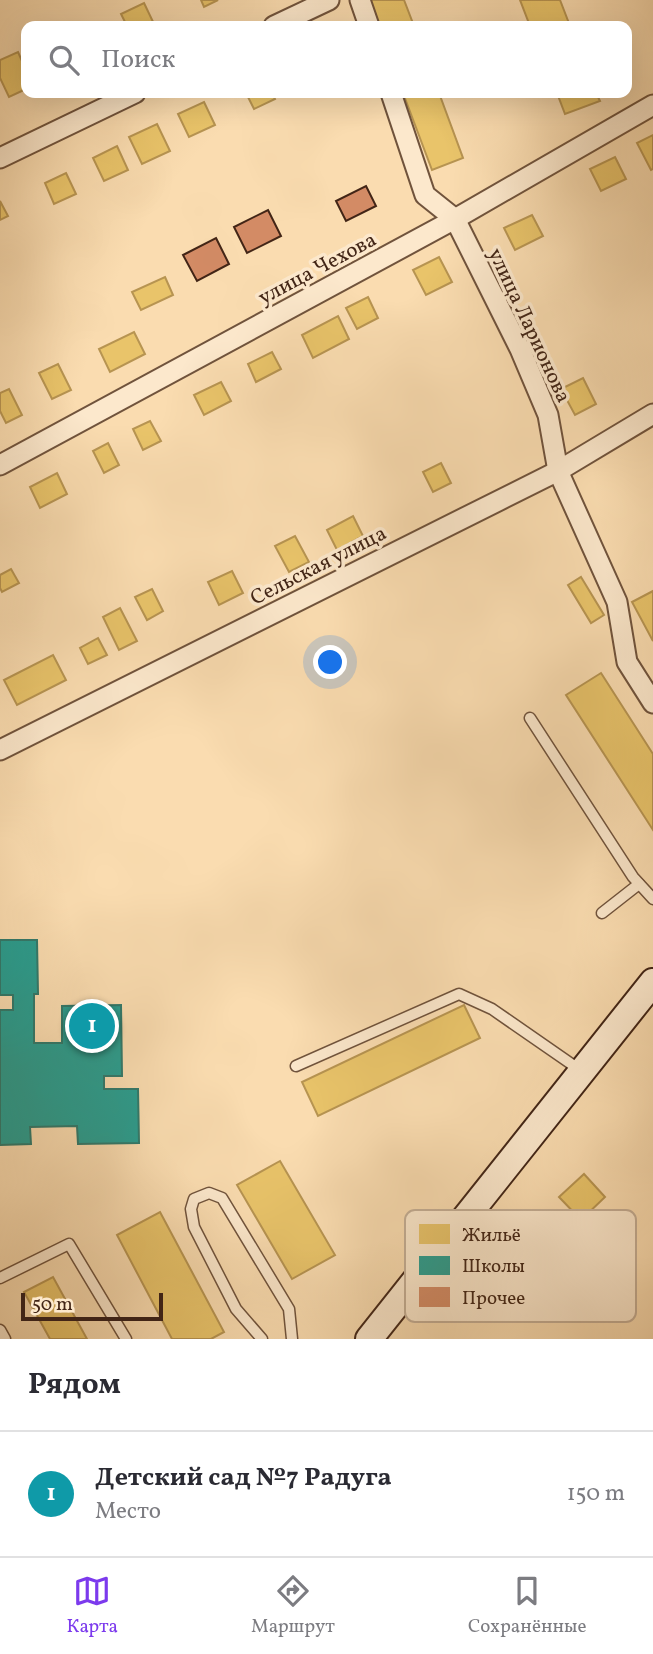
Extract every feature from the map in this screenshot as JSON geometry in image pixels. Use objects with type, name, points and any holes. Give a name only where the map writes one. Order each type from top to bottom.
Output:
[{"type":"main road","points":[[472,1210],[653,982]]},
{"type":"main road","points":[[369,1339],[405,1294]]},
{"type":"street","points":[[285,21],[329,0]]},
{"type":"street","points":[[360,0],[367,21]]},
{"type":"street","points":[[0,158],[125,98]]},
{"type":"street","name":"улица Ларионова","points":[[393,98],[425,195],[455,219],[520,349],[548,415],[558,471],[617,602],[627,662],[653,703]]},
{"type":"street","name":"улица Чехова","points":[[0,465],[455,219],[653,105]]},
{"type":"street","name":"Сельская улица","points":[[0,750],[558,471],[653,414]]},
{"type":"lane","points":[[530,718],[639,884],[653,899]]},
{"type":"lane","points":[[602,913],[639,884]]},
{"type":"lane","points":[[296,1066],[459,995],[492,1009],[582,1071]]},
{"type":"lane","points":[[262,1339],[236,1309],[194,1227],[191,1209],[194,1199],[209,1193],[222,1198],[289,1309],[292,1339]]},
{"type":"lane","points":[[0,1278],[69,1244],[126,1339]]},
{"type":"lane","points":[[0,1330],[5,1339]]},
{"type":"building: Жильё","points":[[201,0],[218,0],[204,7]]},
{"type":"building: Жильё","points":[[368,0],[404,0],[412,21],[376,21]]},
{"type":"building: Жильё","points":[[520,0],[560,0],[568,21],[528,21]]},
{"type":"building: Жильё","points":[[144,3],[153,21],[124,21],[121,14]]},
{"type":"building: Жильё","points":[[18,52],[21,59],[21,91],[9,97],[0,78],[0,60]]},
{"type":"building: Жильё","points":[[248,98],[274,98],[275,99],[254,109]]},
{"type":"building: Жильё","points":[[405,98],[441,98],[463,158],[432,170]]},
{"type":"building: Жильё","points":[[559,98],[598,98],[600,101],[565,114]]},
{"type":"building: Жильё","points":[[204,102],[215,125],[189,137],[178,114]]},
{"type":"building: Жильё","points":[[157,124],[170,151],[142,164],[129,137]]},
{"type":"building: Жильё","points":[[653,135],[653,169],[651,170],[637,143]]},
{"type":"building: Жильё","points":[[117,146],[128,170],[104,181],[93,158]]},
{"type":"building: Жильё","points":[[615,157],[626,179],[601,191],[590,169]]},
{"type":"building: Жильё","points":[[66,173],[76,194],[54,204],[45,183]]},
{"type":"building: Жильё","points":[[0,201],[8,216],[0,220]]},
{"type":"building: Жильё","points":[[532,215],[543,236],[515,250],[504,228]]},
{"type":"building: Жильё","points":[[439,257],[452,282],[426,295],[413,270]]},
{"type":"building: Жильё","points":[[165,277],[173,295],[141,310],[132,292]]},
{"type":"building: Жильё","points":[[368,297],[378,318],[357,329],[346,308]]},
{"type":"building: Жильё","points":[[338,316],[349,339],[313,358],[302,335]]},
{"type":"building: Жильё","points":[[134,332],[145,354],[110,372],[99,349]]},
{"type":"building: Жильё","points":[[272,352],[281,369],[256,382],[248,364]]},
{"type":"building: Жильё","points":[[58,364],[71,390],[52,399],[39,373]]},
{"type":"building: Жильё","points":[[583,378],[596,404],[575,415],[561,389]]},
{"type":"building: Жильё","points":[[221,382],[231,401],[204,415],[194,395]]},
{"type":"building: Жильё","points":[[9,389],[22,415],[6,423],[0,411],[0,393]]},
{"type":"building: Жильё","points":[[150,421],[161,441],[143,450],[133,429]]},
{"type":"building: Жильё","points":[[108,443],[119,465],[104,473],[93,451]]},
{"type":"building: Жильё","points":[[441,463],[451,483],[433,492],[423,472]]},
{"type":"building: Жильё","points":[[57,473],[67,494],[40,508],[30,487]]},
{"type":"building: Жильё","points":[[353,516],[363,536],[337,550],[327,530]]},
{"type":"building: Жильё","points":[[295,536],[309,562],[289,572],[275,546]]},
{"type":"building: Жильё","points":[[11,569],[19,583],[2,592],[0,575]]},
{"type":"building: Жильё","points":[[232,571],[243,593],[219,605],[208,582]]},
{"type":"building: Жильё","points":[[581,577],[604,615],[591,623],[568,585]]},
{"type":"building: Жильё","points":[[152,589],[163,611],[147,620],[135,597]]},
{"type":"building: Жильё","points":[[653,591],[653,641],[632,602]]},
{"type":"building: Жильё","points":[[120,608],[137,641],[119,650],[103,617]]},
{"type":"building: Жильё","points":[[98,638],[107,655],[88,664],[80,648]]},
{"type":"building: Жильё","points":[[53,655],[66,680],[17,705],[4,680]]},
{"type":"building: Жильё","points":[[601,673],[653,754],[653,830],[566,695]]},
{"type":"building: Жильё","points":[[464,1005],[480,1038],[318,1116],[302,1082]]},
{"type":"building: Жильё","points":[[280,1161],[335,1255],[292,1279],[237,1185]]},
{"type":"building: Жильё","points":[[584,1174],[605,1197],[591,1210],[571,1210],[559,1197]]},
{"type":"building: Жильё","points":[[160,1212],[224,1332],[211,1339],[172,1339],[117,1235]]},
{"type":"building: Жильё","points":[[53,1277],[87,1339],[50,1339],[24,1292]]},
{"type":"building: Школы","points":[[0,940],[37,940],[38,994],[34,994],[34,1043],[62,1043],[62,1006],[121,1005],[122,1076],[104,1076],[104,1089],[138,1089],[139,1143],[78,1144],[77,1126],[30,1127],[31,1144],[0,1145],[0,1010],[13,1010],[13,995],[0,995]]},
{"type":"building: Прочее","points":[[366,186],[376,206],[346,221],[336,201]]},
{"type":"building: Прочее","points":[[268,210],[281,236],[247,253],[234,227]]},
{"type":"building: Прочее","points":[[216,238],[229,264],[197,281],[183,255]]},
{"type":"place","name":"Детский сад №7 Радуга","points":[[92,1026]]}]
